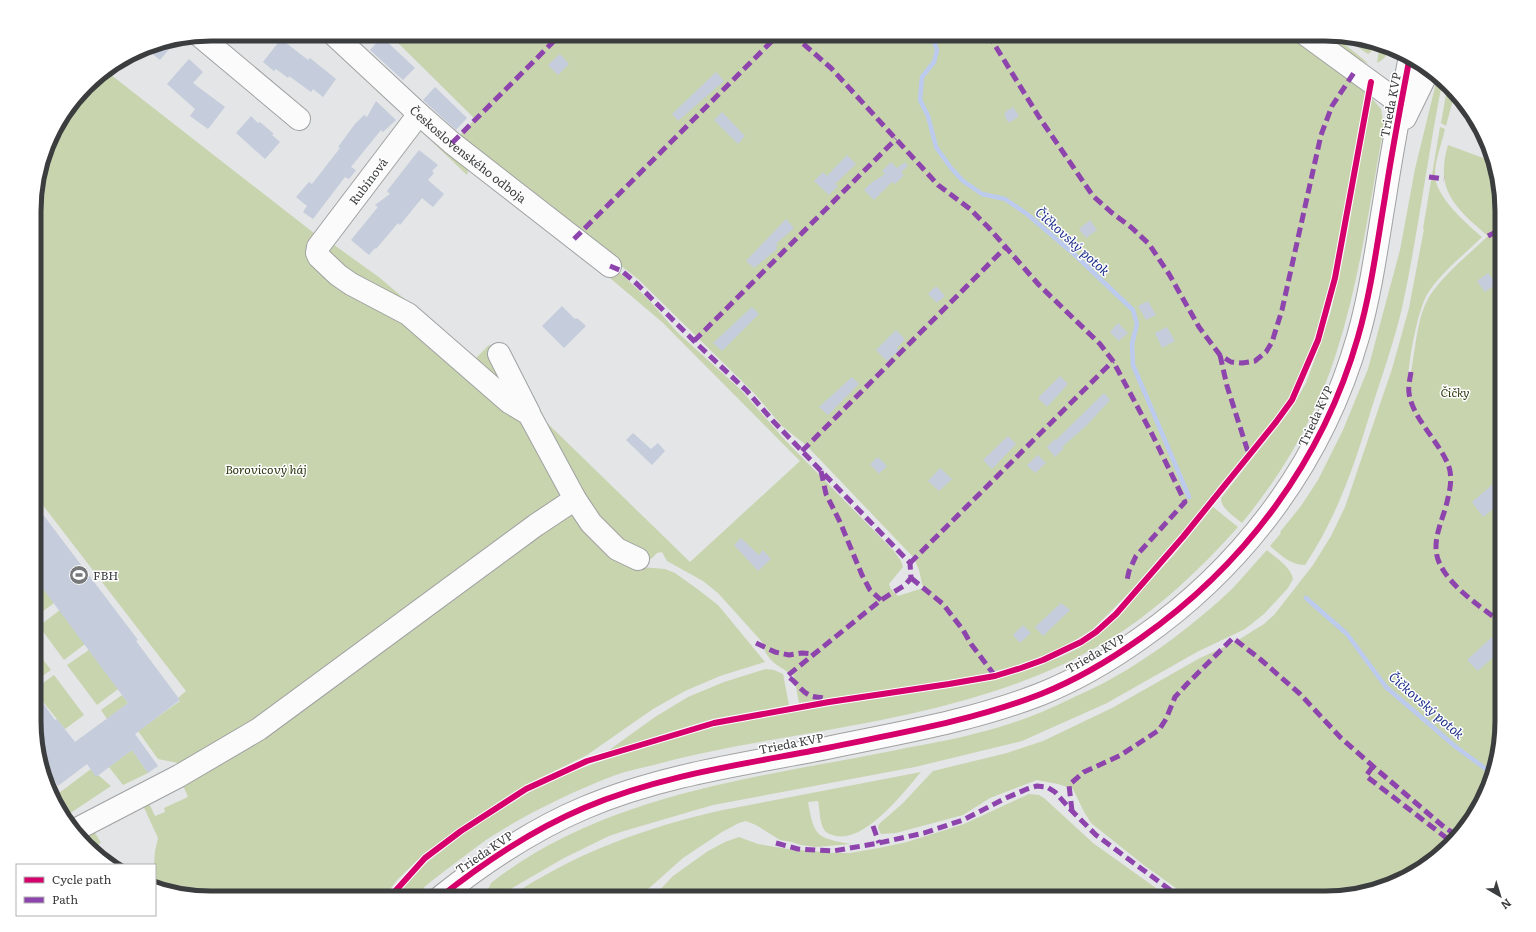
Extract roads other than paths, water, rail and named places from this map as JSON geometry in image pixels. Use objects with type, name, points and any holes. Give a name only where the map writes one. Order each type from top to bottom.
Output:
[{"type":"street","points":[[206,41],[299,119]]},
{"type":"street","name":"Československého odboja","points":[[341,41],[452,143],[610,266]]},
{"type":"street","points":[[1315,41],[1401,104]]},
{"type":"street","name":"Trieda KVP","points":[[449,891],[501,853],[530,836],[584,808],[618,795],[663,781],[712,770],[937,726],[986,714],[1042,694],[1070,681],[1125,649],[1158,626],[1239,553],[1266,521],[1307,459],[1329,417],[1345,378],[1358,338],[1368,299],[1394,138],[1409,63]]},
{"type":"street","name":"Trieda KVP","points":[[1394,138],[1426,75]]},
{"type":"street","name":"Rubínová","points":[[419,114],[318,247],[317,253],[319,257],[338,275],[351,284],[408,314],[509,402],[529,414]]},
{"type":"street","points":[[499,354],[529,414],[575,499],[598,531],[617,549],[638,559]]},
{"type":"street","points":[[79,828],[179,776],[259,729],[536,525],[575,499]]},
{"type":"waterway","name":"Čičkovský potok","points":[[934,41],[937,50],[934,62],[922,77],[920,100],[928,116],[936,147],[951,168],[963,181],[982,194],[1005,199],[1027,214],[1075,255],[1133,310],[1137,324],[1132,344],[1133,365],[1189,497]]},
{"type":"waterway","name":"Čičkovský potok","points":[[1306,598],[1347,634],[1386,687],[1456,747],[1488,770]]},
{"type":"place","name":"FBH","points":[[79,575]]},
{"type":"park label","name":"Čičky","points":[[1455,392]]},
{"type":"park label","name":"Borovicový háj","points":[[266,469]]}]
